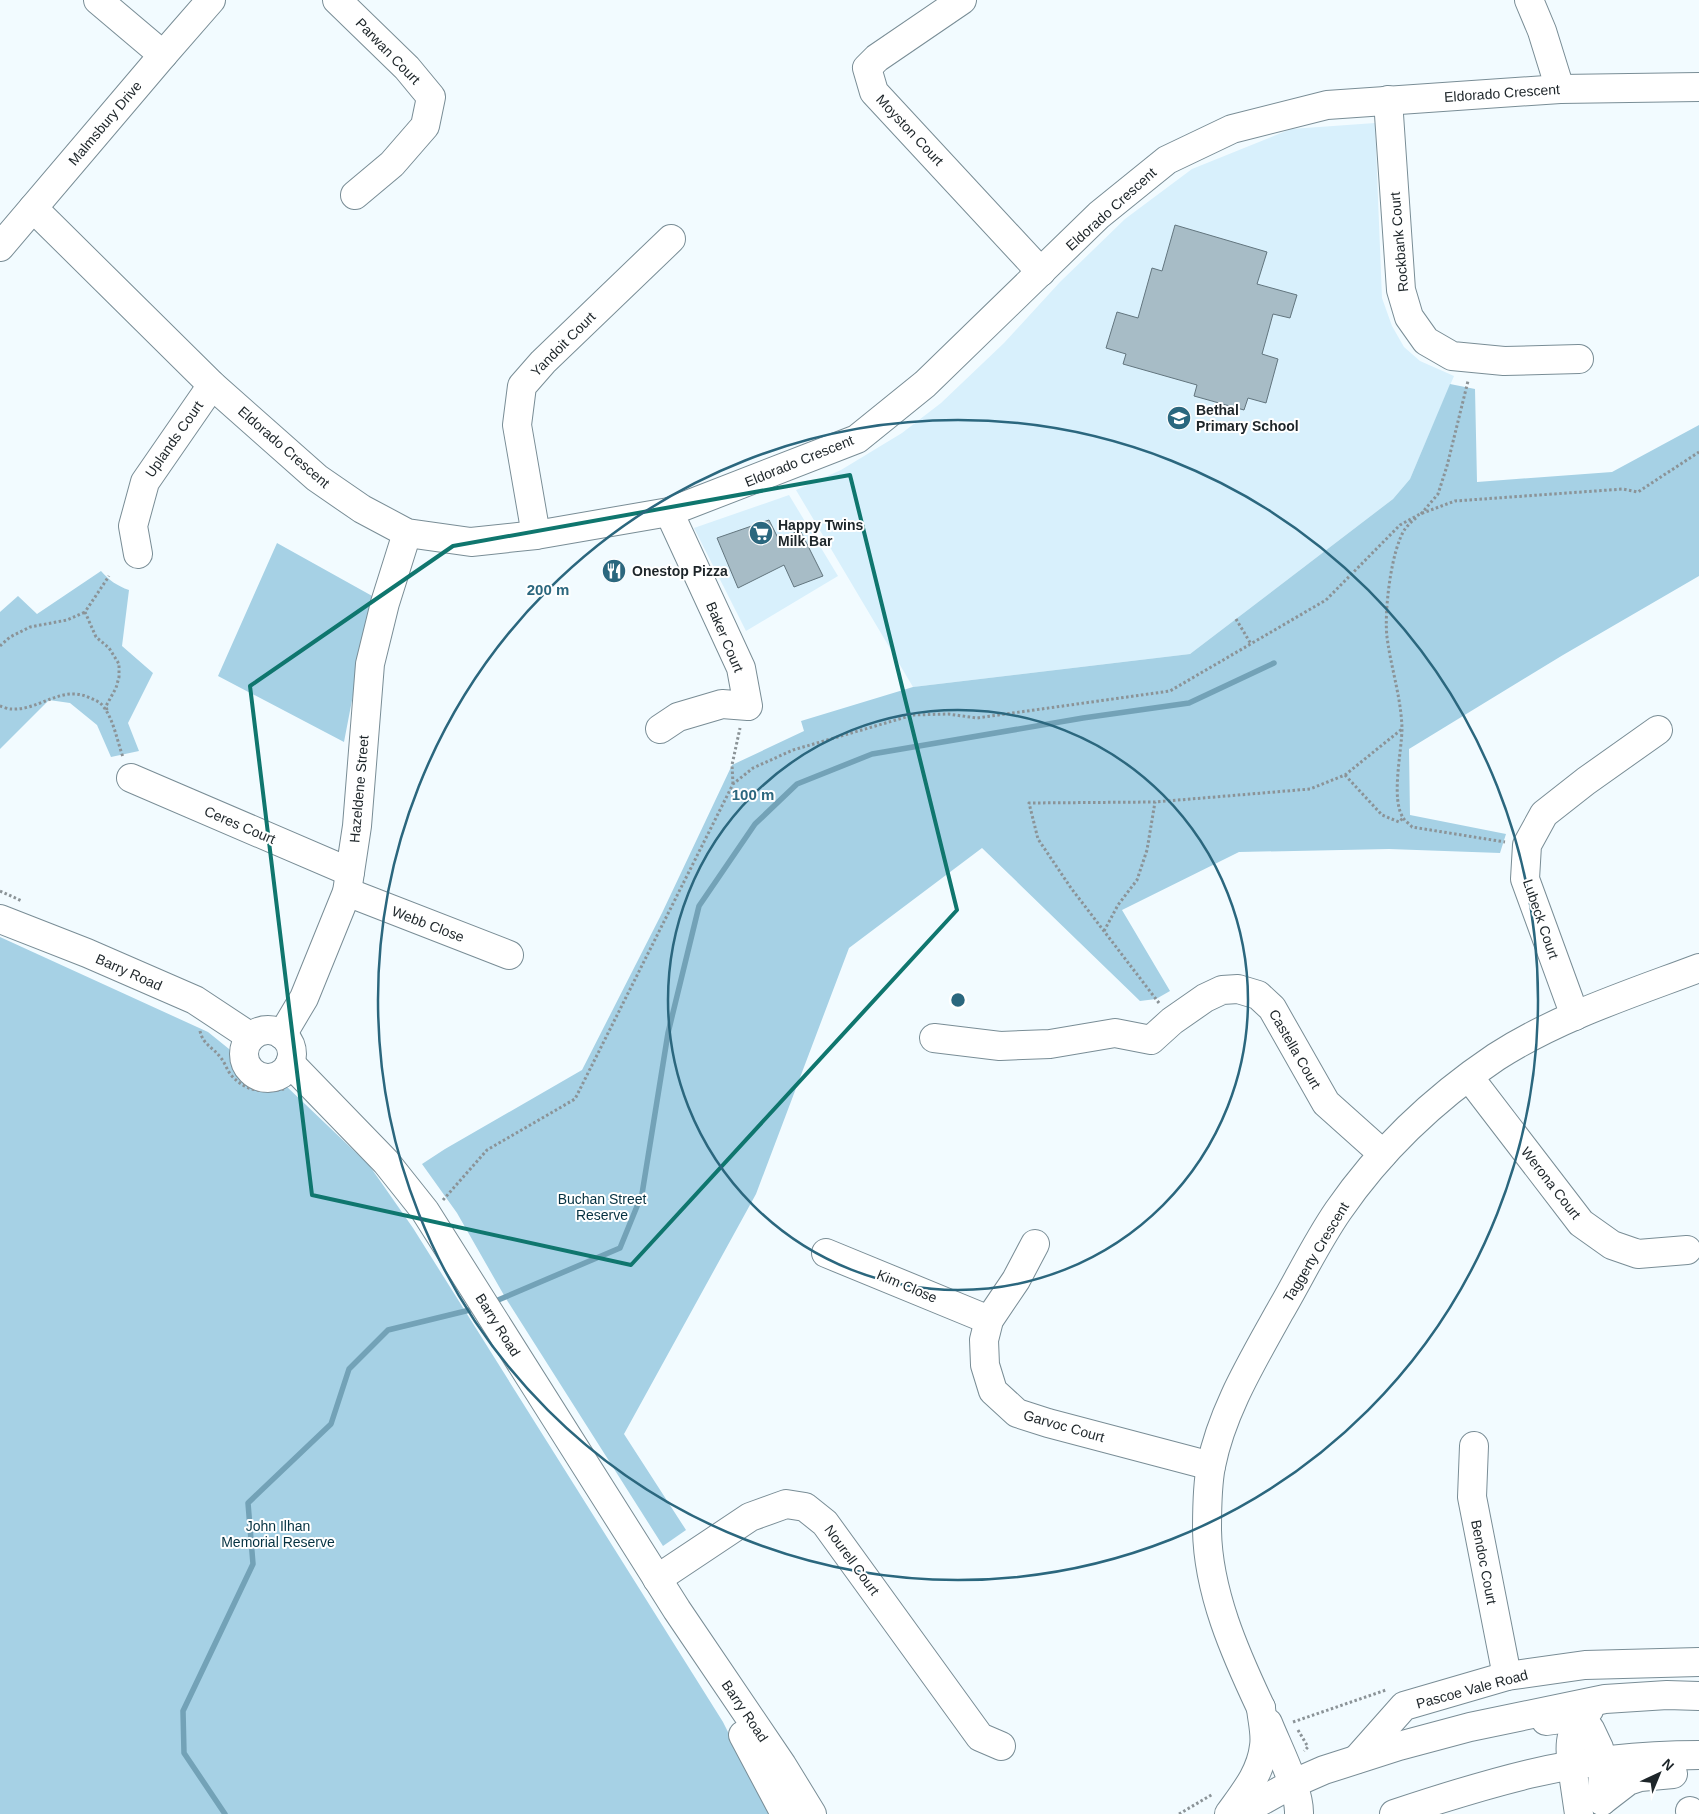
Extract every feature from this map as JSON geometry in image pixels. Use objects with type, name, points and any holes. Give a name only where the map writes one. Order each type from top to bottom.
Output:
[{"type":"street","points":[[98,0],[162,55]]},
{"type":"street","name":"Malmsbury Drive","points":[[0,248],[162,55],[211,0]]},
{"type":"street","name":"Parwan Court","points":[[337,0],[407,68],[431,97],[425,126],[392,164],[355,195]]},
{"type":"street","name":"Moyston Court","points":[[962,0],[877,58],[867,68],[874,92],[1041,272]]},
{"type":"street","points":[[1529,0],[1542,31],[1560,89]]},
{"type":"street","name":"Eldorado Crescent","points":[[33,208],[212,385],[317,478],[362,509],[407,533],[471,542],[536,535],[668,512],[857,439],[925,384],[1100,216],[1167,160],[1232,129],[1327,105],[1560,89],[1699,86]]},
{"type":"street","name":"Rockbank Court","points":[[1388,100],[1401,290],[1409,317],[1426,341],[1452,356],[1504,361],[1579,359]]},
{"type":"street","name":"Yandoit Court","points":[[536,535],[517,425],[522,386],[543,362],[671,239]]},
{"type":"street","name":"Uplands Court","points":[[138,554],[133,526],[145,482],[212,385]]},
{"type":"street","name":"Baker Court","points":[[668,512],[742,668],[748,706]]},
{"type":"street","name":"Hazeldene Street","points":[[282,1035],[304,998],[348,882],[358,826],[370,664],[385,603],[407,533]]},
{"type":"street","points":[[660,729],[678,717],[722,704],[748,706]]},
{"type":"street","name":"Lubeck Court","points":[[1575,1016],[1525,879],[1527,845],[1544,814],[1586,781],[1658,730]]},
{"type":"street","name":"Ceres Court","points":[[131,778],[348,882]]},
{"type":"street","name":"Webb Close","points":[[348,882],[509,955]]},
{"type":"street","name":"Barry Road","points":[[0,919],[87,953],[195,1000],[252,1037]]},
{"type":"street","name":"Taggerty Crescent","points":[[1261,1708],[1231,1639],[1211,1566],[1207,1531],[1211,1466],[1234,1398],[1253,1360],[1337,1212],[1383,1154],[1419,1117],[1469,1077],[1520,1043],[1575,1016],[1699,968]]},
{"type":"street","name":"Castella Court","points":[[934,1038],[1000,1046],[1050,1044],[1115,1033],[1150,1040],[1172,1021],[1205,998],[1222,990],[1238,989],[1258,995],[1272,1008],[1326,1103],[1383,1154]]},
{"type":"street","points":[[263,1031],[276,1032],[282,1035],[291,1048],[292,1055],[290,1063],[281,1074],[274,1077],[259,1076],[247,1066],[245,1058],[247,1044],[252,1037],[263,1031]]},
{"type":"street","name":"Barry Road","points":[[290,1063],[386,1162],[425,1211],[657,1579],[782,1765],[812,1814]]},
{"type":"street","name":"Werona Court","points":[[1469,1077],[1581,1223],[1612,1245],[1638,1254],[1687,1250]]},
{"type":"street","name":"Garvoc Court","points":[[1035,1244],[1016,1280],[988,1320],[984,1340],[984,1357],[993,1391],[1017,1413],[1211,1466]]},
{"type":"street","name":"Kim Close","points":[[826,1253],[988,1320]]},
{"type":"street","name":"Bendoc Court","points":[[1474,1446],[1472,1497],[1507,1676]]},
{"type":"street","name":"Nourell Court","points":[[657,1579],[750,1516],[786,1504],[805,1506],[826,1523],[980,1738],[1000,1746]]},
{"type":"street","name":"Barry Road","points":[[677,1610],[786,1814]]},
{"type":"street","name":"Pascoe Vale Road","points":[[1358,1759],[1404,1706],[1507,1676],[1585,1665],[1699,1662]]},
{"type":"street","points":[[1238,1814],[1292,1784],[1324,1770],[1399,1746],[1470,1727],[1605,1699],[1699,1696]]},
{"type":"street","points":[[1579,1814],[1569,1750],[1572,1731],[1577,1722],[1590,1709],[1605,1699]]},
{"type":"street","points":[[1261,1708],[1296,1750],[1324,1770]]},
{"type":"street","points":[[1261,1708],[1292,1784],[1299,1807],[1298,1814]]},
{"type":"street","points":[[1229,1814],[1252,1783],[1260,1766],[1265,1745],[1261,1708]]},
{"type":"street","points":[[1470,1727],[1532,1723],[1569,1718],[1590,1729],[1603,1762],[1601,1808]]},
{"type":"street","points":[[1394,1814],[1462,1792],[1531,1774],[1572,1766],[1676,1755],[1699,1755]]},
{"type":"street","points":[[1601,1808],[1628,1781],[1640,1777],[1699,1773]]},
{"type":"path","points":[[1474,358],[1447,466],[1438,494],[1406,528],[1398,544],[1388,596],[1387,636],[1398,691],[1402,729],[1398,766],[1398,804],[1403,818],[1412,827],[1527,845]]},
{"type":"path","points":[[425,1211],[446,1198],[487,1150],[575,1099],[733,784],[753,768],[793,750],[913,716],[948,714],[978,718],[1170,691],[1326,600],[1400,524],[1420,514],[1455,501],[1623,489],[1638,492],[1699,452]]},
{"type":"path","points":[[0,646],[10,637],[30,627],[67,620],[85,612],[109,576]]},
{"type":"path","points":[[85,612],[96,637],[109,648],[119,664],[119,677],[116,688],[106,706],[107,713]]},
{"type":"path","points":[[1236,619],[1251,644]]},
{"type":"path","points":[[0,706],[11,709],[27,707],[53,697],[72,693],[88,696],[102,704],[107,713],[131,778]]},
{"type":"path","points":[[733,784],[732,765],[738,735],[748,706]]},
{"type":"path","points":[[1172,1021],[1071,888],[1038,839],[1029,804],[1155,802],[1310,789],[1345,775],[1402,729]]},
{"type":"path","points":[[1345,775],[1382,815],[1399,822],[1403,818]]},
{"type":"path","points":[[1104,931],[1118,905],[1137,880],[1147,850],[1155,802]]},
{"type":"highlighted area","points":[[850,475],[957,910],[631,1265],[312,1195],[250,686],[453,546]]},
{"type":"shaded area","name":"Bethal Primary School","points":[[1375,123],[1382,298],[1392,326],[1404,347],[1420,361],[1454,376],[1410,479],[1393,499],[1190,654],[913,687],[796,490],[841,470],[902,433],[941,403],[1004,343],[1060,282],[1125,219],[1192,169],[1291,129]]},
{"type":"shaded area","points":[[789,495],[838,576],[746,631],[694,528]]},
{"type":"green space","name":"Buchan Street Reserve","points":[[1450,384],[1475,389],[1477,482],[1612,472],[1699,425],[1699,576],[1563,655],[1409,749],[1410,815],[1506,834],[1500,853],[1389,849],[1239,852],[1122,910],[1170,991],[1156,999],[1140,1001],[982,848],[849,948],[756,1194],[624,1434],[686,1530],[663,1546],[505,1297],[457,1213],[422,1164],[582,1070],[662,913],[732,765],[804,731],[801,721],[913,687],[1190,654],[1393,499],[1410,479]]},
{"type":"green space","points":[[277,543],[374,597],[344,742],[218,676]]},
{"type":"green space","points":[[101,571],[121,587],[129,590],[122,646],[153,673],[128,723],[139,751],[111,757],[97,725],[70,703],[49,700],[0,749],[0,612],[18,596],[37,614]]},
{"type":"green space","name":"John Ilhan Memorial Reserve","points":[[0,937],[208,1032],[234,1053],[245,1076],[258,1084],[284,1084],[369,1165],[413,1228],[723,1722],[769,1814],[0,1814]]},
{"type":"building","points":[[1175,225],[1267,252],[1257,284],[1297,295],[1290,318],[1273,314],[1262,354],[1278,359],[1266,403],[1248,398],[1244,410],[1194,396],[1197,385],[1123,364],[1126,354],[1106,348],[1117,312],[1138,318],[1152,268],[1162,271]]},
{"type":"building","points":[[769,520],[779,540],[800,530],[823,576],[794,587],[784,565],[738,588],[717,538]]},
{"type":"waterway","points":[[491,1303],[620,1248],[642,1194],[668,1033],[699,906],[755,824],[797,784],[872,754],[1083,718],[1189,703],[1274,663]]},
{"type":"waterway","points":[[225,1814],[184,1753],[183,1711],[253,1564],[248,1503],[331,1424],[349,1369],[388,1330],[478,1308]]},
{"type":"place","name":"Bethal Primary School","points":[[1179,418]]},
{"type":"place","name":"Happy Twins Milk Bar","points":[[761,533]]},
{"type":"place","name":"Onestop Pizza","points":[[614,571]]}]
